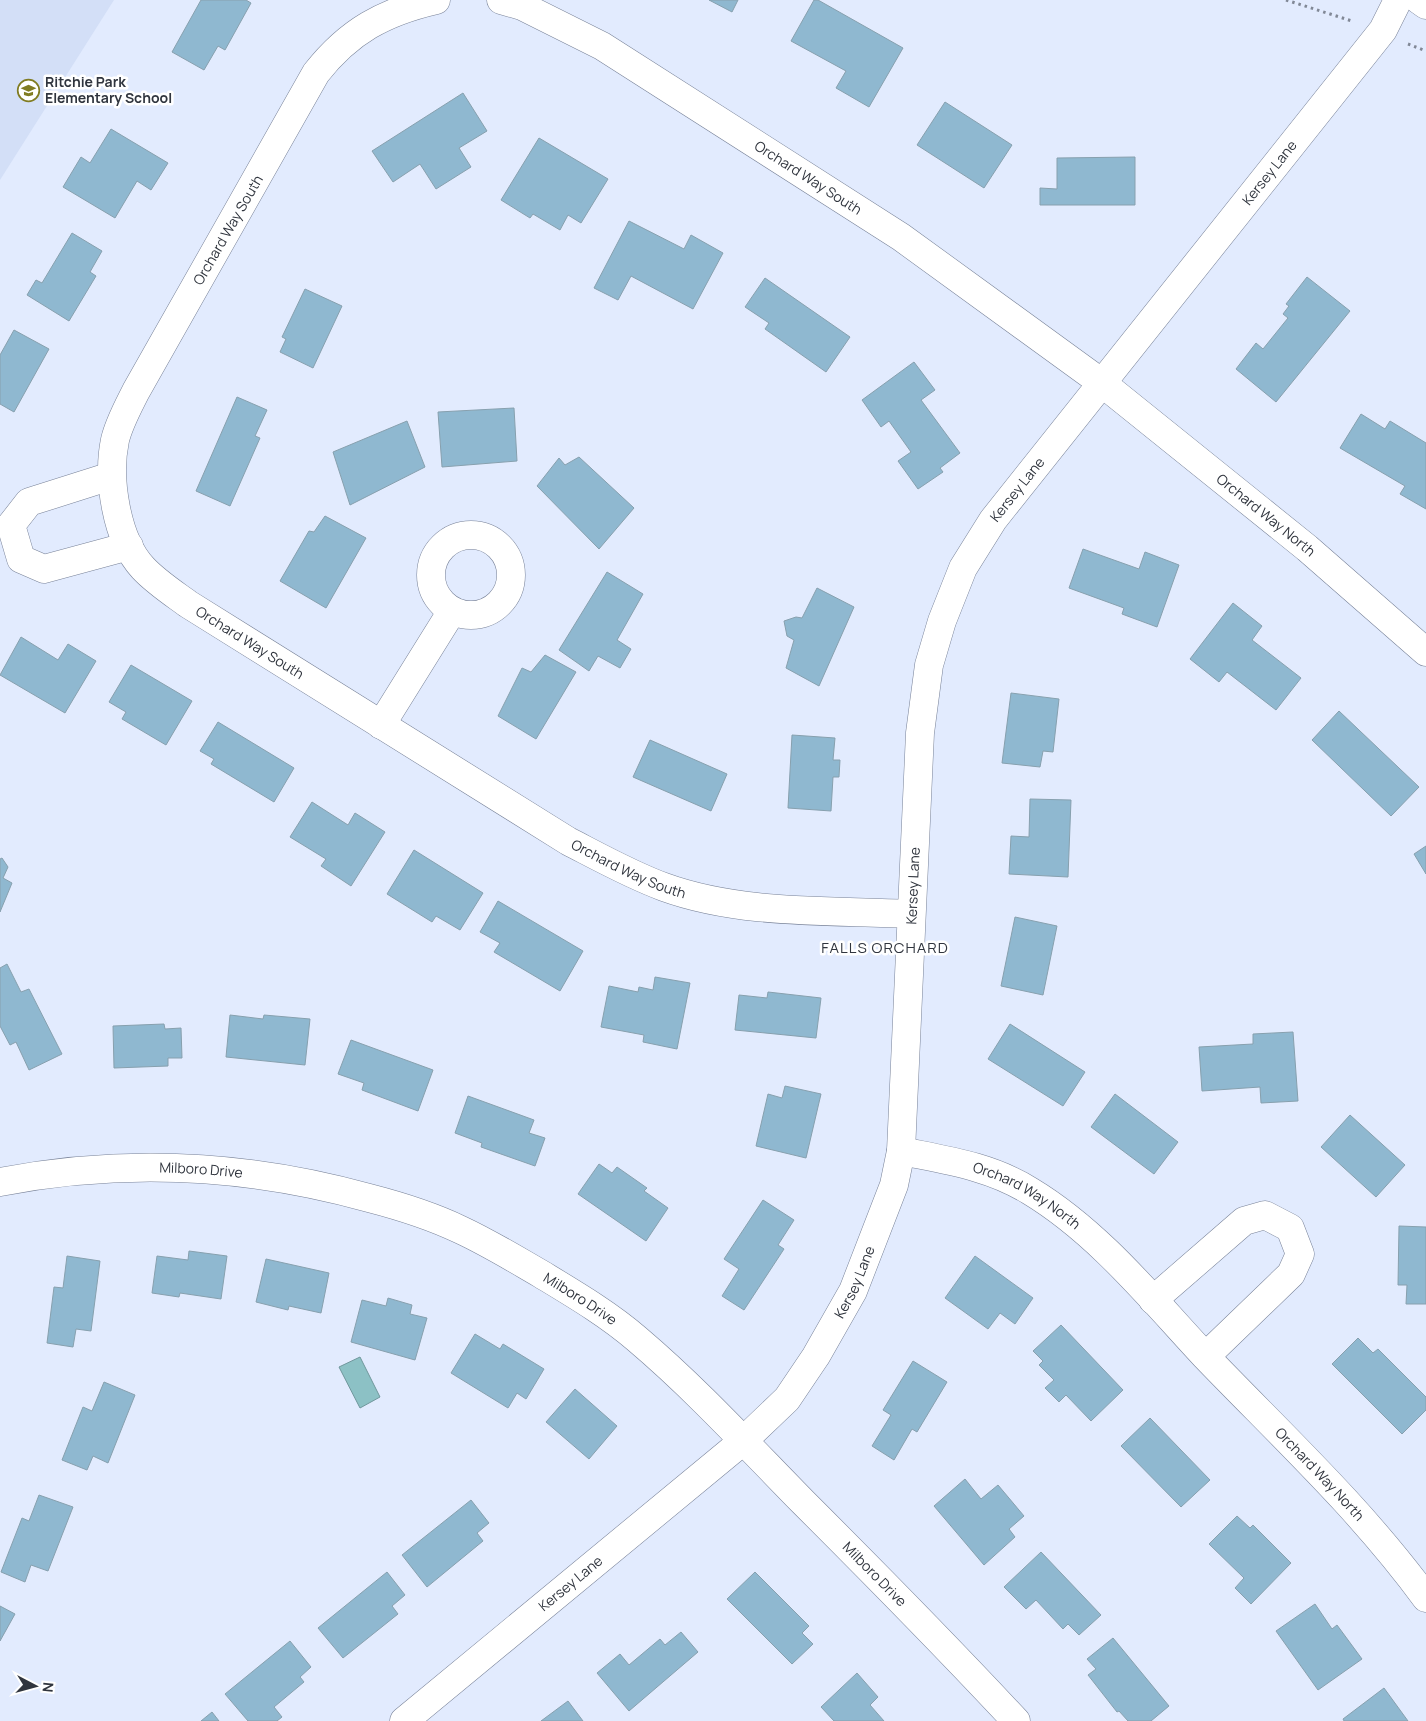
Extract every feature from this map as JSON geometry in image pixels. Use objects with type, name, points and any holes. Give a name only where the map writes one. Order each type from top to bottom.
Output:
[{"type":"street","name":"Orchard Way South","points":[[436,0],[386,8],[334,51],[316,73],[124,415],[115,440],[111,476],[118,514],[129,546],[142,568],[188,604],[568,841],[615,866],[665,887],[696,896],[772,908],[910,914]]},
{"type":"street","name":"Orchard Way South","points":[[501,0],[522,6],[602,46],[901,237],[1102,382]]},
{"type":"street","name":"Kersey Lane","points":[[404,1721],[743,1441],[787,1399],[816,1356],[854,1291],[888,1202],[901,1151],[910,914],[920,733],[929,665],[942,621],[963,568],[993,520],[1383,30],[1398,0]]},
{"type":"street","points":[[1419,0],[1426,5]]},
{"type":"street","name":"Orchard Way North","points":[[1102,382],[1307,548],[1426,652]]},
{"type":"street","points":[[111,476],[29,502],[11,525],[21,559],[44,569],[129,546]]},
{"type":"street","points":[[381,725],[452,611]]},
{"type":"street","name":"Orchard Way North","points":[[901,1151],[974,1166],[1004,1177],[1030,1190],[1061,1212],[1090,1237],[1153,1300],[1360,1515],[1426,1598]]},
{"type":"street","name":"Milboro Drive","points":[[0,1182],[80,1170],[133,1166],[185,1167],[259,1174],[329,1187],[396,1206],[460,1229],[576,1295],[636,1338],[679,1376],[947,1648],[1016,1721]]},
{"type":"street","points":[[1153,1300],[1244,1221],[1265,1216],[1290,1228],[1300,1254],[1291,1274],[1206,1356]]},
{"type":"shaded area","name":"Ritchie Park Elementary School","points":[[0,0],[114,0],[0,180]]},
{"type":"shaded area","points":[[360,1357],[380,1397],[360,1408],[339,1367]]},
{"type":"building","points":[[201,0],[246,0],[251,3],[225,50],[218,46],[204,70],[172,52]]},
{"type":"building","points":[[709,0],[738,0],[732,12]]},
{"type":"building","points":[[814,0],[818,0],[903,48],[869,107],[836,88],[846,71],[791,41]]},
{"type":"building","points":[[463,93],[487,131],[459,148],[471,167],[436,189],[420,164],[393,182],[372,151]]},
{"type":"building","points":[[945,102],[1012,145],[984,188],[917,145]]},
{"type":"building","points":[[111,129],[168,163],[151,190],[137,181],[115,218],[63,187],[81,157],[90,163]]},
{"type":"building","points":[[539,138],[608,179],[581,223],[568,215],[560,230],[533,214],[530,218],[501,200]]},
{"type":"building","points":[[1135,157],[1135,205],[1040,205],[1040,188],[1057,189],[1057,158]]},
{"type":"building","points":[[629,221],[684,249],[691,235],[723,253],[693,309],[631,276],[618,300],[594,288]]},
{"type":"building","points":[[72,233],[102,251],[90,272],[96,276],[69,321],[27,295],[36,280],[42,283]]},
{"type":"building","points":[[1307,277],[1350,311],[1276,402],[1236,369],[1256,343],[1263,349],[1288,318],[1283,314],[1289,306],[1286,304]]},
{"type":"building","points":[[765,278],[850,337],[826,372],[765,329],[769,323],[745,307]]},
{"type":"building","points":[[305,289],[342,306],[313,368],[280,352],[286,339],[282,337]]},
{"type":"building","points":[[14,330],[49,349],[14,412],[0,404],[0,355]]},
{"type":"building","points":[[914,362],[935,390],[921,400],[960,453],[940,468],[943,472],[918,489],[898,461],[911,452],[889,421],[881,427],[862,400]]},
{"type":"building","points":[[237,397],[267,410],[255,436],[260,438],[230,506],[196,491]]},
{"type":"building","points":[[514,408],[517,461],[442,467],[438,412]]},
{"type":"building","points":[[1361,414],[1385,429],[1390,421],[1426,443],[1426,509],[1400,494],[1405,486],[1340,448]]},
{"type":"building","points":[[407,421],[425,467],[350,505],[333,452]]},
{"type":"building","points":[[579,457],[634,508],[599,549],[537,486],[559,458],[565,465]]},
{"type":"building","points":[[325,516],[366,538],[326,608],[280,581],[309,531],[314,532]]},
{"type":"building","points":[[1083,549],[1139,569],[1145,552],[1179,565],[1157,627],[1122,614],[1124,608],[1069,588]]},
{"type":"building","points":[[607,572],[643,594],[617,640],[631,649],[620,668],[598,656],[589,671],[559,650]]},
{"type":"building","points":[[817,588],[854,607],[819,686],[786,668],[794,640],[787,636],[784,621],[796,617],[802,618]]},
{"type":"building","points":[[1233,603],[1262,626],[1252,640],[1301,678],[1276,710],[1227,672],[1219,682],[1190,659]]},
{"type":"building","points":[[21,637],[58,660],[68,644],[96,661],[65,713],[0,675]]},
{"type":"building","points":[[545,655],[576,672],[536,739],[498,716],[522,668],[531,672]]},
{"type":"building","points":[[131,665],[192,701],[166,745],[122,719],[126,712],[109,702]]},
{"type":"building","points":[[1011,693],[1059,699],[1053,752],[1043,751],[1040,767],[1002,763]]},
{"type":"building","points":[[1339,711],[1419,787],[1391,816],[1312,740]]},
{"type":"building","points":[[218,722],[294,768],[274,802],[211,764],[214,759],[200,751]]},
{"type":"building","points":[[792,735],[835,738],[833,760],[840,760],[839,777],[833,777],[831,811],[788,808]]},
{"type":"building","points":[[650,740],[727,774],[711,811],[633,777]]},
{"type":"building","points":[[1030,799],[1071,800],[1068,877],[1009,874],[1011,836],[1029,837]]},
{"type":"building","points":[[312,802],[348,825],[355,813],[385,832],[351,886],[321,866],[326,859],[290,837]]},
{"type":"building","points":[[1426,846],[1426,874],[1414,854]]},
{"type":"building","points":[[414,850],[483,893],[460,930],[436,916],[432,922],[387,894]]},
{"type":"building","points":[[2,858],[8,867],[3,878],[12,883],[0,912],[0,859]]},
{"type":"building","points":[[498,901],[583,951],[560,991],[494,952],[500,943],[480,932]]},
{"type":"building","points":[[1015,917],[1057,926],[1043,995],[1001,986]]},
{"type":"building","points":[[7,964],[21,992],[29,989],[62,1054],[29,1070],[16,1042],[10,1045],[0,1026],[0,968]]},
{"type":"building","points":[[655,977],[690,983],[677,1049],[643,1042],[644,1035],[601,1027],[609,986],[638,992],[639,987],[653,990]]},
{"type":"building","points":[[768,992],[821,998],[816,1038],[735,1030],[739,995],[767,998]]},
{"type":"building","points":[[230,1015],[263,1019],[264,1015],[310,1019],[305,1065],[226,1057]]},
{"type":"building","points":[[164,1024],[165,1029],[181,1028],[182,1058],[168,1058],[168,1066],[114,1068],[113,1026]]},
{"type":"building","points":[[1010,1024],[1085,1072],[1063,1106],[988,1059]]},
{"type":"building","points":[[1293,1032],[1298,1101],[1261,1103],[1260,1087],[1202,1091],[1199,1047],[1253,1044],[1253,1034]]},
{"type":"building","points":[[351,1040],[433,1070],[418,1111],[362,1090],[364,1083],[338,1074]]},
{"type":"building","points":[[785,1086],[821,1094],[806,1158],[756,1146],[768,1094],[782,1098]]},
{"type":"building","points":[[1115,1094],[1178,1142],[1154,1174],[1091,1127]]},
{"type":"building","points":[[468,1096],[534,1120],[529,1133],[545,1138],[535,1166],[481,1147],[482,1143],[455,1133]]},
{"type":"building","points":[[1350,1115],[1405,1165],[1376,1197],[1321,1147]]},
{"type":"building","points":[[599,1164],[612,1173],[617,1167],[647,1188],[644,1191],[668,1208],[646,1241],[578,1194]]},
{"type":"building","points":[[763,1200],[794,1220],[778,1245],[784,1249],[744,1310],[722,1296],[739,1269],[724,1259]]},
{"type":"building","points":[[1399,1226],[1426,1227],[1426,1304],[1406,1304],[1407,1285],[1398,1285]]},
{"type":"building","points":[[189,1251],[227,1256],[221,1299],[180,1293],[179,1297],[152,1293],[157,1256],[188,1260]]},
{"type":"building","points":[[67,1256],[100,1261],[91,1331],[76,1329],[73,1347],[47,1343],[54,1287],[63,1288]]},
{"type":"building","points":[[975,1256],[1033,1298],[1015,1324],[1000,1313],[988,1329],[945,1298]]},
{"type":"building","points":[[266,1259],[329,1273],[321,1313],[289,1306],[288,1310],[256,1302]]},
{"type":"building","points":[[388,1298],[412,1305],[410,1314],[427,1318],[415,1360],[351,1342],[362,1300],[386,1306]]},
{"type":"building","points":[[1061,1325],[1123,1390],[1091,1421],[1066,1395],[1059,1402],[1045,1388],[1054,1380],[1039,1365],[1043,1361],[1033,1351]]},
{"type":"building","points":[[475,1334],[500,1349],[503,1344],[544,1369],[526,1399],[517,1393],[508,1408],[451,1373]]},
{"type":"building","points":[[1358,1338],[1373,1353],[1378,1349],[1426,1397],[1426,1410],[1402,1434],[1332,1364]]},
{"type":"building","points":[[913,1361],[947,1382],[917,1432],[912,1429],[894,1460],[872,1446],[891,1415],[883,1410]]},
{"type":"building","points":[[104,1382],[135,1395],[108,1463],[93,1456],[87,1470],[62,1460],[83,1407],[92,1411]]},
{"type":"building","points":[[575,1389],[617,1426],[589,1459],[546,1422]]},
{"type":"building","points":[[1150,1418],[1210,1480],[1181,1507],[1121,1446]]},
{"type":"building","points":[[965,1479],[981,1499],[998,1485],[1024,1516],[1009,1529],[1015,1537],[984,1565],[934,1506]]},
{"type":"building","points":[[39,1495],[73,1507],[48,1571],[31,1565],[25,1582],[1,1572],[22,1518],[29,1521]]},
{"type":"building","points":[[471,1500],[489,1523],[477,1533],[483,1541],[427,1587],[402,1555]]},
{"type":"building","points":[[1237,1516],[1250,1528],[1253,1525],[1291,1563],[1251,1604],[1235,1588],[1244,1578],[1209,1544]]},
{"type":"building","points":[[1041,1552],[1101,1615],[1079,1635],[1068,1624],[1063,1629],[1036,1600],[1026,1609],[1004,1587]]},
{"type":"building","points":[[387,1572],[405,1595],[392,1606],[398,1614],[343,1658],[318,1628]]},
{"type":"building","points":[[755,1572],[809,1626],[802,1633],[813,1644],[792,1664],[727,1599]]},
{"type":"building","points":[[1315,1604],[1332,1629],[1337,1625],[1362,1659],[1318,1690],[1276,1631]]},
{"type":"building","points":[[0,1606],[15,1614],[0,1641]]},
{"type":"building","points":[[681,1632],[698,1652],[629,1711],[597,1673],[620,1654],[629,1665],[660,1639],[665,1645]]},
{"type":"building","points":[[1113,1638],[1169,1706],[1151,1721],[1128,1721],[1119,1711],[1117,1712],[1088,1675],[1096,1669],[1087,1659]]},
{"type":"building","points":[[290,1641],[311,1667],[300,1677],[304,1682],[274,1707],[282,1717],[277,1721],[248,1721],[225,1694]]},
{"type":"building","points":[[857,1673],[878,1697],[870,1705],[884,1721],[834,1721],[821,1707]]},
{"type":"building","points":[[1384,1688],[1408,1721],[1344,1721],[1343,1719]]},
{"type":"building","points":[[568,1701],[583,1721],[541,1721]]},
{"type":"building","points":[[212,1712],[219,1721],[201,1721]]},
{"type":"place","name":"Ritchie Park Elementary School","points":[[29,90]]},
{"type":"district","name":"FALLS ORCHARD","points":[[885,948]]}]
